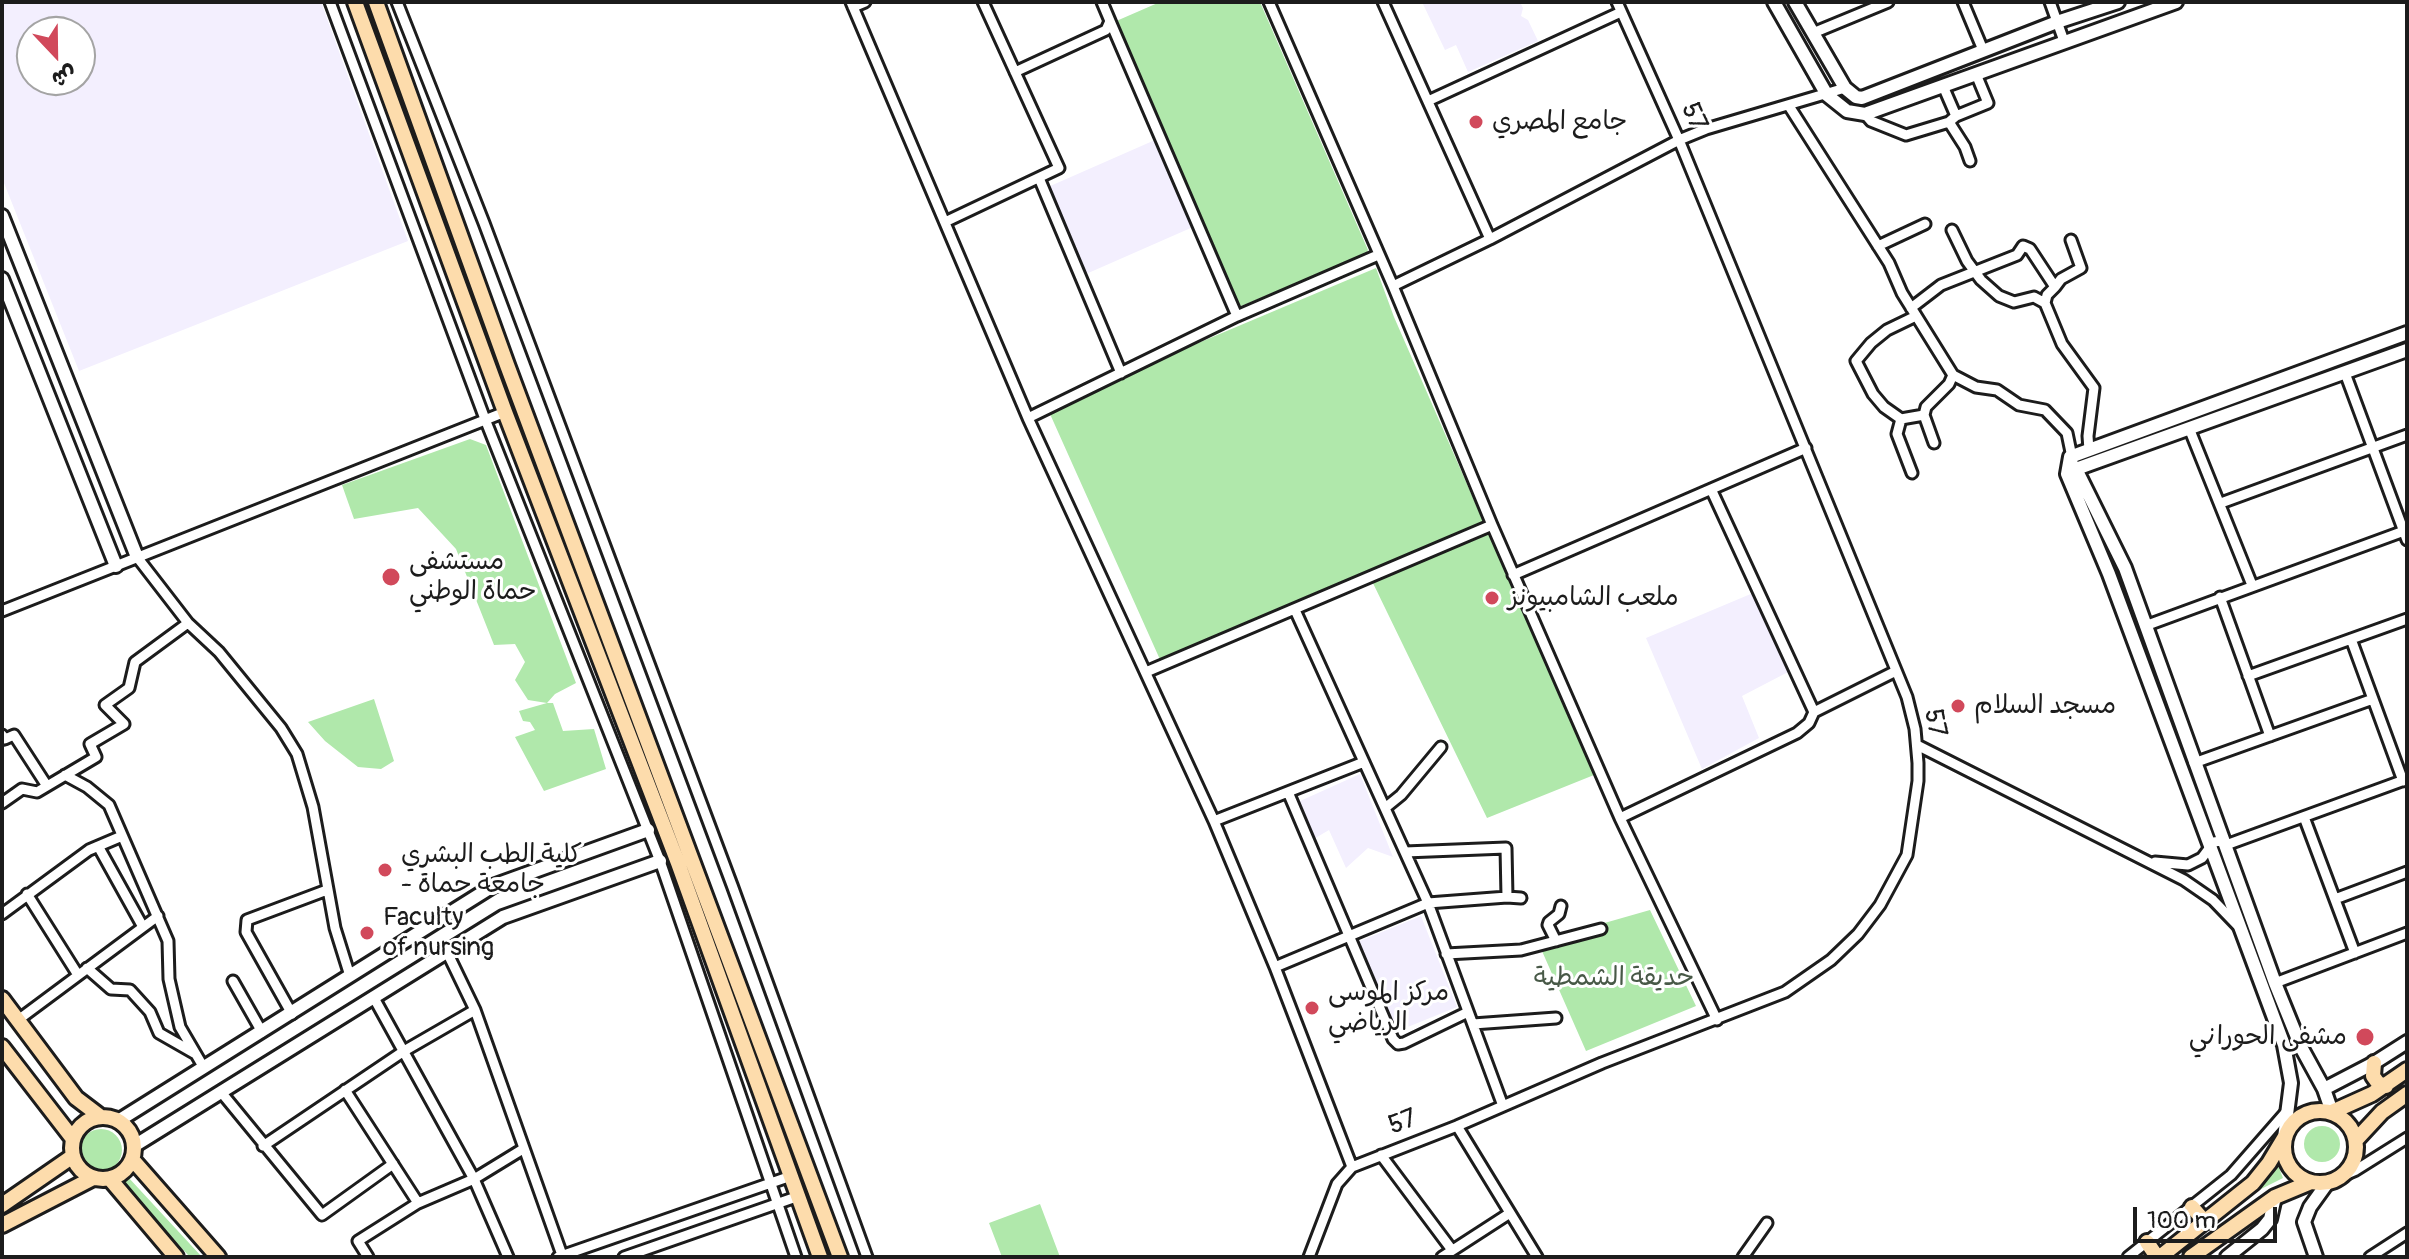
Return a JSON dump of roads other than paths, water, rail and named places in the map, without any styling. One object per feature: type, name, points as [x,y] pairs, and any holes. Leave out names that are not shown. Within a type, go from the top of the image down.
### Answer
[{"type":"main road","points":[[355,2],[505,412],[672,848],[820,1257]]},
{"type":"main road","points":[[376,2],[507,365],[840,1257]]},
{"type":"main road","points":[[1774,2],[1827,95],[1847,111],[1865,114],[2176,2]]},
{"type":"main road","points":[[1795,2],[1845,88],[1862,98],[2057,22],[2118,2]]},
{"type":"main road","points":[[2,216],[137,557]]},
{"type":"main road","points":[[2,279],[116,566]]},
{"type":"main road","points":[[2311,1182],[2292,1170],[2283,1150],[2290,1070],[2284,1045],[2109,574],[2067,474],[2073,463],[2089,450],[2407,333]]},
{"type":"main road","points":[[2073,463],[2189,428],[2407,350]]},
{"type":"main road","points":[[2073,463],[2113,542],[2301,1047],[2324,1089],[2332,1112],[2348,1123],[2356,1140],[2354,1160],[2310,1207],[2304,1222],[2316,1257]]},
{"type":"main road","points":[[118,1121],[493,886],[648,830]]},
{"type":"main road","points":[[101,1117],[84,1124],[73,1139],[73,1156],[84,1173],[93,1178],[110,1179],[127,1168],[133,1152],[221,1092],[503,917],[660,861]]},
{"type":"main road","points":[[2,999],[76,1098],[101,1117],[118,1121],[126,1127],[133,1152],[218,1257]]},
{"type":"main road","points":[[2324,1089],[2407,1042]]},
{"type":"main road","points":[[2,1047],[73,1139]]},
{"type":"main road","points":[[2374,1063],[2373,1076],[2378,1083],[2386,1086]]},
{"type":"main road","points":[[2147,1242],[2159,1257],[2205,1222],[2253,1183],[2269,1163],[2289,1127],[2308,1112],[2332,1112],[2386,1086],[2407,1070]]},
{"type":"main road","points":[[2356,1140],[2382,1112],[2407,1094]]},
{"type":"main road","points":[[2,1205],[73,1156]]},
{"type":"main road","points":[[2,1225],[93,1178]]},
{"type":"main road","points":[[110,1179],[176,1257]]},
{"type":"main road","points":[[2191,1257],[2275,1197],[2311,1182],[2335,1179]]},
{"type":"main road","points":[[2227,1257],[2262,1229],[2274,1209],[2275,1197]]},
{"type":"main road","points":[[2192,1207],[2205,1222]]},
{"type":"street","points":[[330,2],[485,419],[660,861],[796,1257]]},
{"type":"street","points":[[397,2],[484,223],[867,1257]]},
{"type":"street","points":[[865,2],[852,4],[1028,418],[1214,821],[1275,967],[1352,1167],[1337,1184],[1309,1257]]},
{"type":"street","points":[[945,222],[1059,168],[983,2]]},
{"type":"street","points":[[1102,2],[1237,316]]},
{"type":"street","points":[[1269,2],[1393,286],[1513,575],[1620,818],[1717,1020]]},
{"type":"street","points":[[1383,2],[1490,239]]},
{"type":"street","points":[[1813,33],[1888,2]]},
{"type":"street","points":[[1963,2],[1983,50]]},
{"type":"street","points":[[2050,2],[2064,41]]},
{"type":"street","points":[[1428,101],[1619,7]]},
{"type":"street","name":"57","points":[[1352,1167],[1457,1126],[1602,1063],[1785,992],[1845,948],[1875,912],[1907,855],[1918,781],[1917,745],[1911,713],[1679,140],[1619,7]]},
{"type":"street","points":[[1015,72],[1106,30],[1110,21]]},
{"type":"street","points":[[1865,114],[1871,121],[1906,135],[1953,119],[1988,103],[1976,74]]},
{"type":"street","points":[[1943,86],[1970,161]]},
{"type":"street","points":[[1393,286],[1679,140],[1706,129],[1845,88]]},
{"type":"street","points":[[1789,106],[1878,246],[1913,312],[1953,375],[1976,387],[1997,390],[2019,405],[2045,410],[2067,433],[2073,463]]},
{"type":"street","points":[[1039,178],[1121,373]]},
{"type":"street","points":[[1878,246],[1925,224]]},
{"type":"street","points":[[1952,230],[1974,271],[1999,296],[2014,302],[2034,297],[2045,303]]},
{"type":"street","points":[[2071,240],[2081,268],[2061,279],[2047,295],[2045,303],[2062,344],[2094,388],[2089,450]]},
{"type":"street","points":[[1856,361],[1871,343],[1913,312],[1941,285],[2017,255],[2023,246],[2030,249],[2055,287]]},
{"type":"street","points":[[1028,418],[1237,316],[1378,255]]},
{"type":"street","points":[[1849,351],[1873,394],[1884,407],[1901,419],[1924,415]]},
{"type":"street","points":[[2145,626],[2252,585],[2405,536],[2345,373]]},
{"type":"street","points":[[1934,443],[1924,415],[1926,407],[1949,384],[1953,375]]},
{"type":"street","points":[[3,607],[116,566],[505,412]]},
{"type":"street","points":[[1901,419],[1897,434],[1912,473]]},
{"type":"street","points":[[2189,428],[2252,585]]},
{"type":"street","points":[[2221,503],[2407,435]]},
{"type":"street","points":[[1513,575],[1806,448]]},
{"type":"street","points":[[1711,489],[1814,712]]},
{"type":"street","points":[[1146,672],[1492,525]]},
{"type":"street","points":[[137,557],[188,623],[219,652],[281,728],[297,754],[313,807],[327,890],[350,976]]},
{"type":"street","points":[[2220,597],[2270,736]]},
{"type":"street","points":[[1295,610],[1428,903],[1503,1106]]},
{"type":"street","points":[[2248,676],[2407,619]]},
{"type":"street","points":[[2,803],[22,789],[37,792],[96,757],[90,744],[124,724],[105,705],[129,688],[135,662],[188,623]]},
{"type":"street","points":[[2144,860],[2175,866],[2188,865],[2202,858],[2217,840],[2226,845],[2405,780],[2351,639]]},
{"type":"street","points":[[1620,818],[1797,733],[1809,723],[1814,712],[1896,671]]},
{"type":"street","points":[[2194,763],[2373,699]]},
{"type":"street","points":[[3,738],[14,735],[47,786]]},
{"type":"street","points":[[1917,745],[2203,893],[2239,927]]},
{"type":"street","points":[[1385,808],[1401,795],[1441,747]]},
{"type":"street","points":[[1214,821],[1364,762]]},
{"type":"street","points":[[65,775],[87,787],[109,805],[168,941],[169,979],[180,1027],[204,1068]]},
{"type":"street","points":[[1288,792],[1393,1039],[1398,1044],[1468,1012]]},
{"type":"street","points":[[2304,817],[2355,953]]},
{"type":"street","points":[[2,914],[89,850],[122,836]]},
{"type":"street","points":[[98,846],[143,927]]},
{"type":"street","points":[[1405,852],[1506,848],[1507,897]]},
{"type":"street","points":[[2335,899],[2407,872]]},
{"type":"street","points":[[292,1014],[246,932],[247,920],[327,890]]},
{"type":"street","points":[[27,894],[78,975]]},
{"type":"street","points":[[1275,967],[1428,903],[1521,898]]},
{"type":"street","points":[[1556,941],[1548,925],[1559,914],[1561,906]]},
{"type":"street","points":[[18,1020],[158,916]]},
{"type":"street","points":[[1446,954],[1521,950],[1601,929]]},
{"type":"street","points":[[2275,983],[2407,933]]},
{"type":"street","points":[[447,952],[475,1010],[560,1256],[791,1176]]},
{"type":"street","points":[[87,968],[111,989],[130,990],[150,1012],[159,1033],[196,1055]]},
{"type":"street","points":[[233,981],[262,1032]]},
{"type":"street","points":[[374,998],[474,1179],[508,1257]]},
{"type":"street","points":[[263,1146],[404,1051],[475,1010]]},
{"type":"street","points":[[1473,1024],[1556,1018]]},
{"type":"street","points":[[345,1090],[418,1203]]},
{"type":"street","points":[[221,1092],[322,1215],[393,1164]]},
{"type":"street","points":[[2128,1257],[2231,1175],[2289,1108]]},
{"type":"street","points":[[1457,1126],[1537,1257]]},
{"type":"street","points":[[2335,1179],[2356,1170],[2407,1138]]},
{"type":"street","points":[[368,1257],[358,1241],[418,1203],[474,1179],[523,1149]]},
{"type":"street","points":[[1381,1155],[1447,1255],[1510,1213]]},
{"type":"street","points":[[624,1257],[799,1196]]},
{"type":"street","points":[[1743,1257],[1767,1223]]},
{"type":"street","points":[[2370,1257],[2407,1233]]},
{"type":"place","name":"جامع المصري","points":[[1476,122]]},
{"type":"place","name":"مستشفى حماة الوطني","points":[[391,577]]},
{"type":"place","name":"ملعب الشامبيونز","points":[[1492,598]]},
{"type":"place","name":"مسجد السلام","points":[[1958,706]]},
{"type":"place","name":"كلية الطب البشري - جامعة حماة","points":[[385,870]]},
{"type":"place","name":"Faculty of nursing","points":[[367,933]]},
{"type":"place","name":"مركز الموسى الرياضي","points":[[1312,1008]]},
{"type":"place","name":"مشفى الحوراني","points":[[2365,1037]]},
{"type":"park label","name":"حديقة الشمطية","points":[[1614,978]]}]
